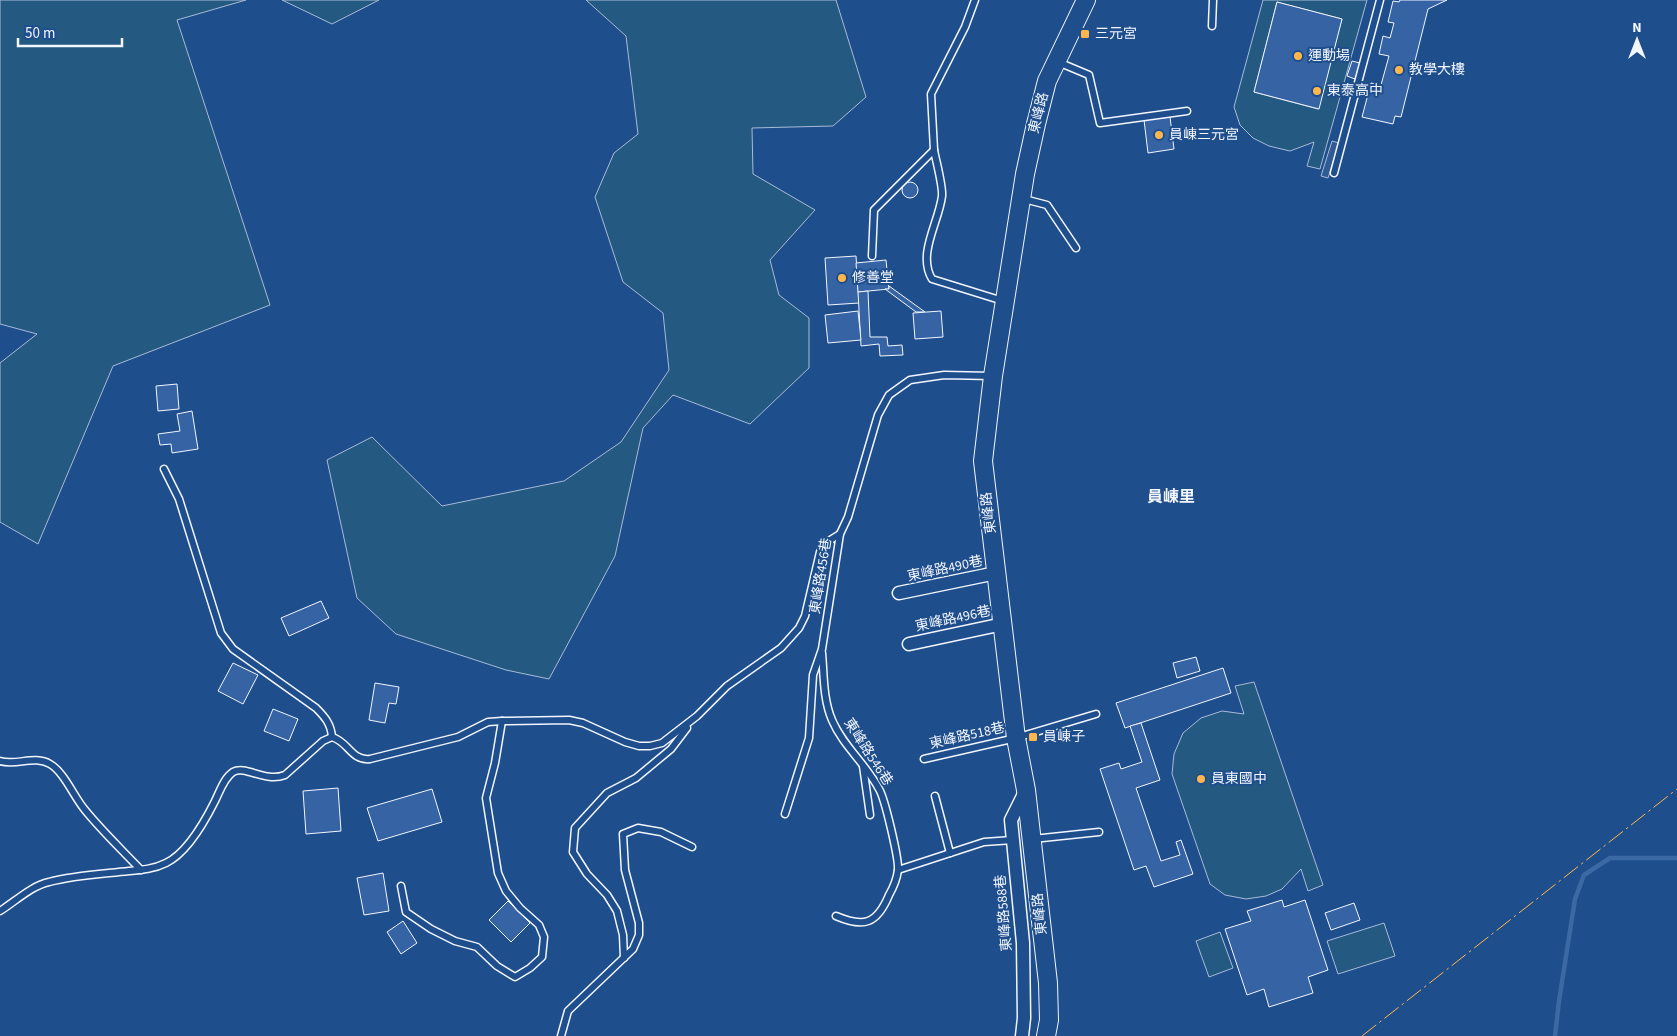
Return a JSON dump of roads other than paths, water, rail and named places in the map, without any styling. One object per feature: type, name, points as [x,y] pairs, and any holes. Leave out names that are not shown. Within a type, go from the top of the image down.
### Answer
[{"type":"main road","name":"東峰路","points":[[1046,1036],[1049,1020],[1048,983],[1026,790],[1016,738],[983,461],[993,376],[1021,198],[1036,124],[1047,81],[1086,0]]},
{"type":"street","name":"東峰路490巷","points":[[900,593],[996,573]]},
{"type":"street","name":"東峰路496巷","points":[[909,644],[1003,624]]},
{"type":"street","name":"東峰路588巷","points":[[1022,1036],[1024,1018],[1023,943],[1011,820],[1026,790]]},
{"type":"lane","points":[[975,0],[965,27],[930,94],[934,150],[942,195],[927,248],[928,273],[932,279],[1005,301]]},
{"type":"lane","points":[[1212,26],[1213,0]]},
{"type":"lane","points":[[1334,173],[1380,0]]},
{"type":"lane","points":[[1056,61],[1089,75],[1100,123],[1187,110]]},
{"type":"lane","points":[[872,256],[874,210],[934,150]]},
{"type":"lane","points":[[1021,198],[1046,205],[1076,248]]},
{"type":"lane","name":"東峰路456巷","points":[[786,814],[809,738],[813,675],[822,649],[840,534],[848,517],[878,415],[889,395],[910,380],[944,375],[993,376]]},
{"type":"lane","points":[[164,469],[179,499],[221,633],[233,649],[316,708],[326,719],[331,729],[332,737]]},
{"type":"lane","points":[[624,958],[623,935],[617,911],[607,895],[587,874],[573,852],[575,828],[607,793],[636,778],[670,749],[697,716],[727,686],[781,648],[799,628],[805,616],[820,552],[827,542],[840,534]]},
{"type":"lane","name":"東峰路546巷","points":[[822,649],[829,712],[845,744],[863,765],[880,790],[889,823],[898,870]]},
{"type":"lane","name":"東峰路518巷","points":[[924,759],[1016,738],[1096,714]]},
{"type":"lane","points":[[0,911],[35,887],[48,882],[72,877],[141,870],[166,863],[178,855],[202,826],[223,784],[234,772],[241,770],[264,777],[278,778],[285,775],[323,741],[332,737],[340,739],[357,757],[362,760],[370,760],[458,737],[488,722],[569,720],[583,723],[625,742],[639,746],[650,746],[662,743],[697,716]]},
{"type":"lane","points":[[401,886],[406,912],[431,930],[455,941],[477,947],[497,966],[515,977],[530,968],[542,957],[544,937],[539,925],[520,908],[506,891],[498,873],[486,798],[495,763],[502,721]]},
{"type":"lane","points":[[0,761],[43,761],[50,764],[59,773],[83,809],[141,870]]},
{"type":"lane","points":[[863,765],[870,815]]},
{"type":"lane","points":[[935,796],[950,852]]},
{"type":"lane","points":[[561,1036],[568,1011],[633,949],[639,935],[639,923],[624,870],[623,834],[638,828],[661,832],[692,847]]},
{"type":"lane","points":[[1032,839],[1099,832]]},
{"type":"lane","points":[[836,916],[860,923],[873,920],[883,910],[898,870],[984,842],[1013,840]]},
{"type":"waterway","points":[[1555,1036],[1575,899],[1584,875],[1610,858],[1677,858]]},
{"type":"place","name":"三元宮","points":[[1085,34]]},
{"type":"place","name":"運動場","points":[[1298,56]]},
{"type":"place","name":"教學大樓","points":[[1399,70]]},
{"type":"place","name":"東泰高中","points":[[1317,91]]},
{"type":"place","name":"員崠三元宮","points":[[1159,135]]},
{"type":"place","name":"修善堂","points":[[842,278]]},
{"type":"place","name":"員崠子","points":[[1033,737]]},
{"type":"place","name":"員東國中","points":[[1201,779]]},
{"type":"district","name":"員崠里","points":[[1171,497]]}]
